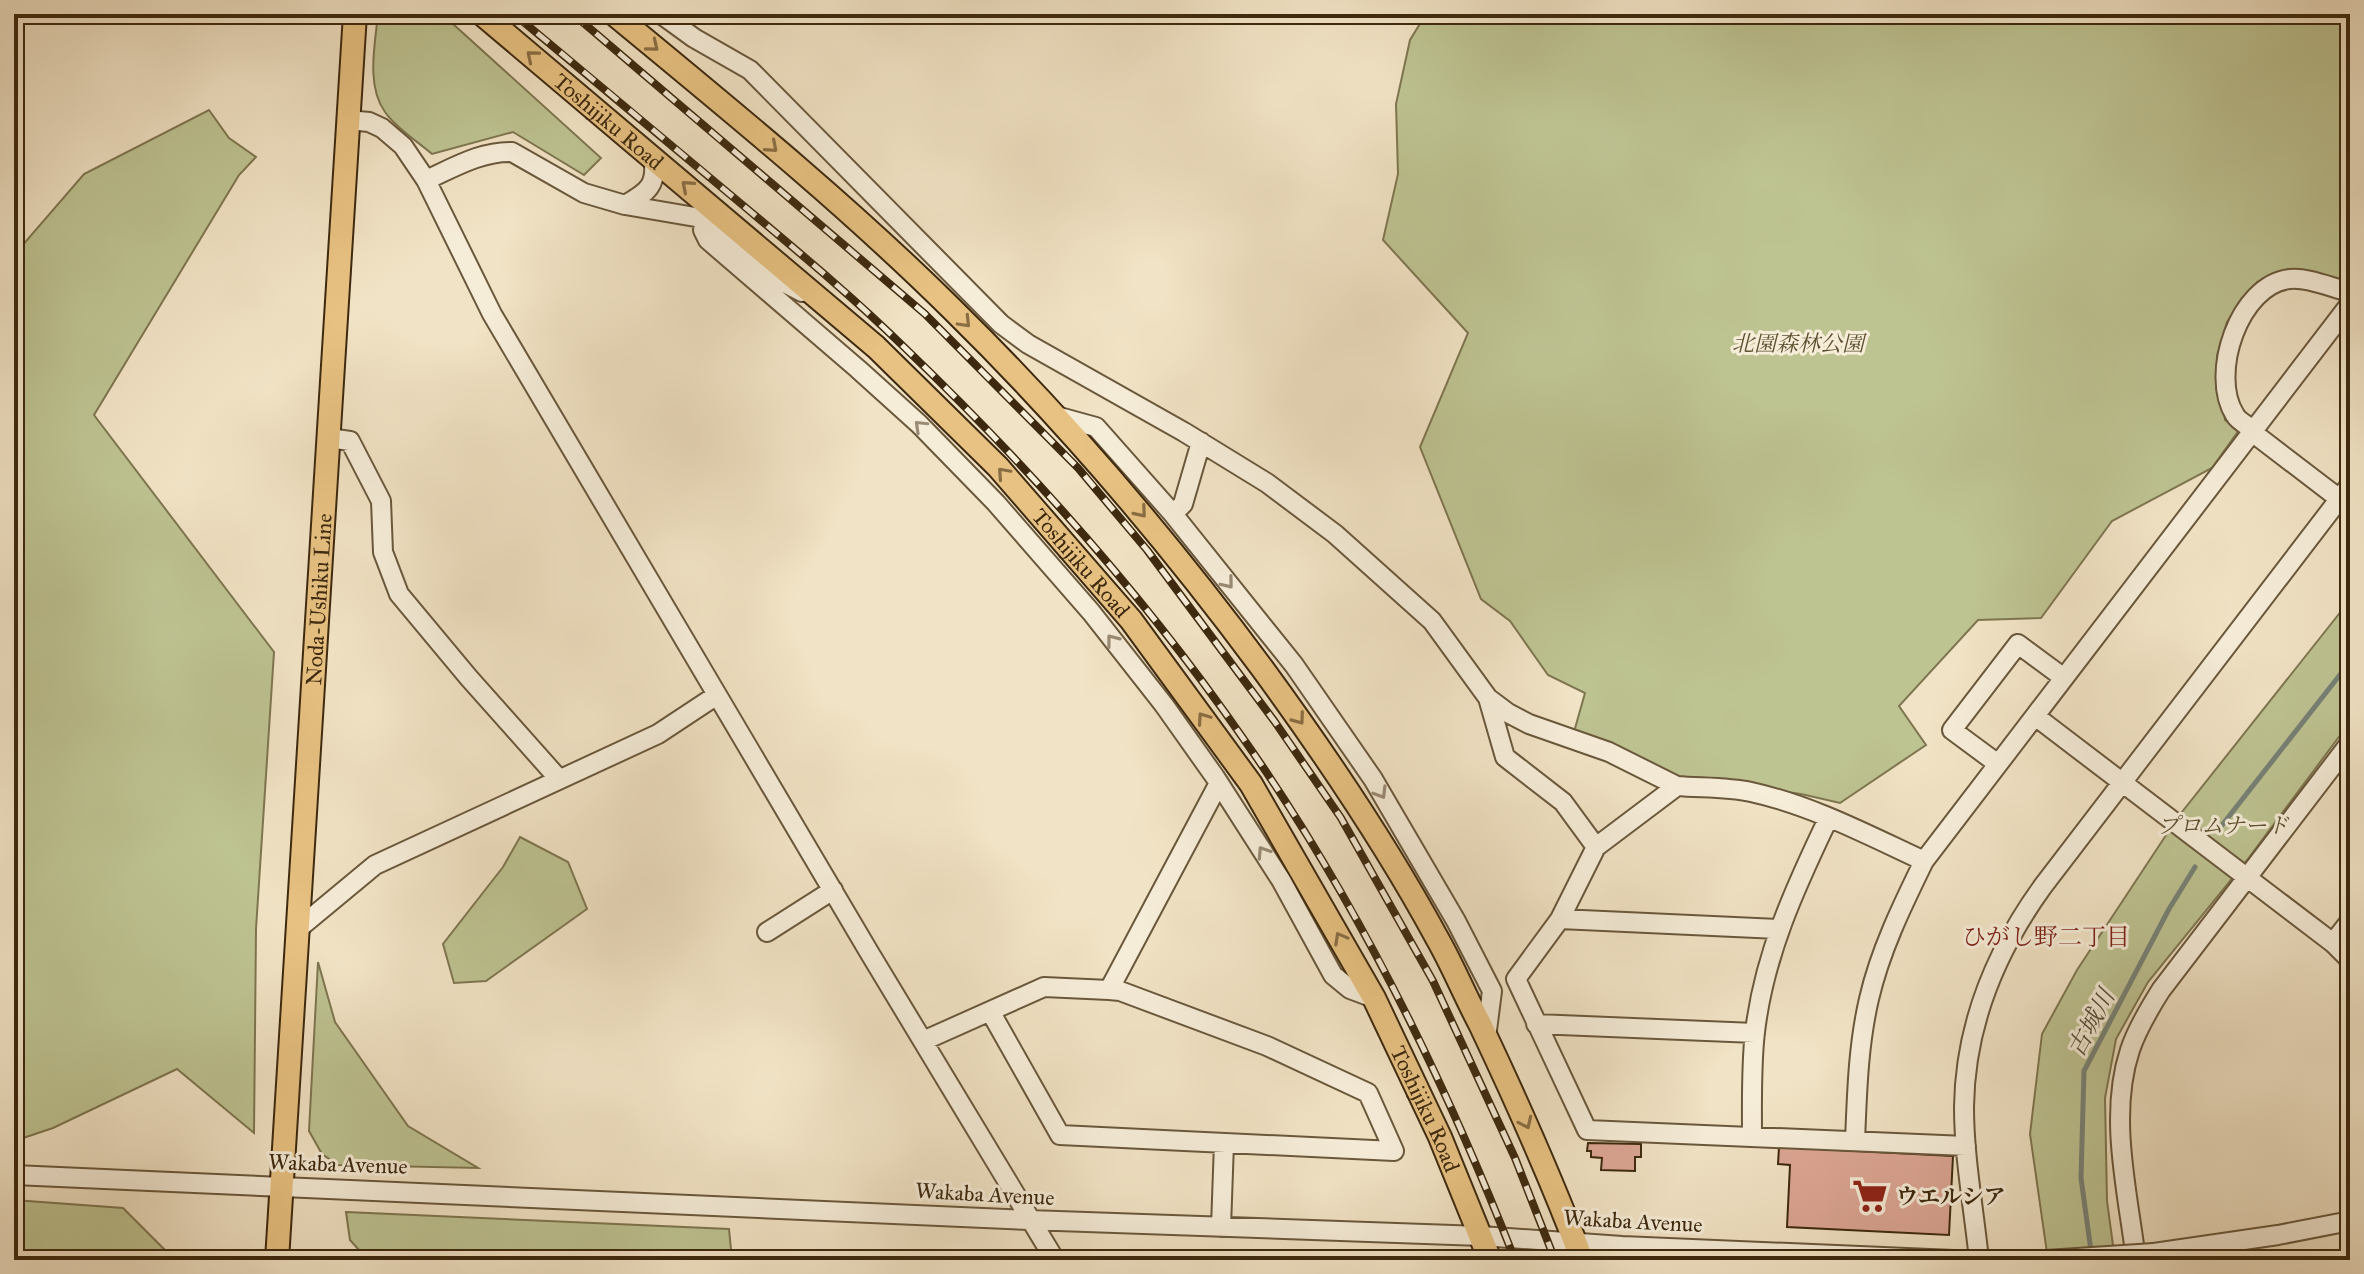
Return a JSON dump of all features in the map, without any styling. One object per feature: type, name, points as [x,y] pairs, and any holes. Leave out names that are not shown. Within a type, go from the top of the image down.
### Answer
[{"type":"main road","name":"Noda-Ushiku Line","points":[[277,1260],[355,14]]},
{"type":"main road","name":"Toshijiku Road","points":[[482,14],[653,157],[708,213],[855,329],[998,467],[1131,620],[1251,784],[1374,998],[1440,1137],[1490,1260]]},
{"type":"main road","points":[[614,14],[854,218],[952,309],[1056,416],[1153,526],[1221,612],[1308,730],[1438,938],[1547,1169],[1579,1252]]},
{"type":"street","points":[[661,14],[694,38],[750,70],[1001,324],[1053,359],[1267,483],[1335,534],[1407,598],[1447,640],[1488,698],[1508,713],[1529,724],[1609,752],[1677,786],[1749,791],[1797,806],[1924,861]]},
{"type":"street","points":[[348,120],[382,128],[403,146],[426,180],[492,314],[1055,1260]]},
{"type":"street","points":[[426,180],[476,158],[498,151],[512,152],[584,193],[625,205],[708,213],[703,230],[708,240],[919,424],[996,503],[1091,612],[1164,705],[1219,783],[1281,880],[1333,975],[1350,989],[1374,998]]},
{"type":"street","points":[[625,205],[641,196],[651,185],[656,172],[653,157]]},
{"type":"street","points":[[1979,1260],[1966,1146],[1965,1093],[1973,1035],[1996,964],[2026,910],[2346,497],[2235,416],[2226,382],[2228,354],[2236,326],[2259,293],[2290,279],[2350,292]]},
{"type":"street","points":[[1855,1141],[1857,1082],[1869,998],[1882,954],[1924,861],[2350,304]]},
{"type":"street","points":[[851,363],[855,329]]},
{"type":"street","points":[[1056,416],[1096,427],[1173,514],[1294,665],[1373,779],[1456,921],[1492,991],[1486,1038]]},
{"type":"street","points":[[329,438],[350,441],[381,501],[383,552],[399,594],[558,778]]},
{"type":"street","points":[[1173,514],[1183,504],[1201,442]]},
{"type":"street","points":[[1998,764],[1952,730],[1961,718],[2018,644],[2064,678]]},
{"type":"street","points":[[299,928],[375,865],[658,734],[717,695]]},
{"type":"street","points":[[1488,698],[1505,757],[1563,802],[1596,847]]},
{"type":"street","points":[[2035,716],[2333,943],[2350,960]]},
{"type":"street","points":[[2136,1260],[2121,1113],[2123,1082],[2130,1051],[2143,1019],[2161,990],[2350,743]]},
{"type":"street","points":[[1109,990],[1219,783]]},
{"type":"street","points":[[1677,786],[1596,847],[1560,919],[1516,979],[1587,1130],[1966,1146]]},
{"type":"street","points":[[1752,1136],[1755,1033],[1767,968],[1778,929],[1828,819]]},
{"type":"street","points":[[767,932],[833,890]]},
{"type":"street","points":[[1560,919],[1778,929]]},
{"type":"street","points":[[2333,943],[2350,921]]},
{"type":"street","points":[[923,1041],[990,1011],[1044,987],[1120,991],[1267,1046],[1368,1093],[1394,1151],[1060,1135],[990,1011]]},
{"type":"street","points":[[1536,1024],[1755,1033]]},
{"type":"street","points":[[1221,1227],[1224,1143]]},
{"type":"street","name":"Wakaba Avenue","points":[[14,1175],[1029,1220],[1481,1236],[1579,1252],[1954,1260]]},
{"type":"street","points":[[2046,1260],[2154,1253],[2350,1221]]},
{"type":"green space","points":[[378,14],[442,14],[601,158],[584,175],[513,132],[432,154],[395,123],[379,102],[373,64]]},
{"type":"green space","name":"北園森林公園","points":[[1426,14],[2350,14],[2350,281],[2288,269],[2257,282],[2227,322],[2217,356],[2225,420],[2239,430],[2212,468],[2112,521],[2041,618],[1978,620],[1899,706],[1926,745],[1840,803],[1801,794],[1672,776],[1574,732],[1585,693],[1548,675],[1510,621],[1481,599],[1420,447],[1468,333],[1383,240],[1398,174],[1396,104],[1410,40]]},
{"type":"green space","points":[[209,110],[229,138],[256,157],[239,175],[94,415],[274,652],[256,929],[254,1133],[177,1069],[53,1128],[14,1141],[14,255],[84,174]]},
{"type":"green space","name":"プロムナード","points":[[2350,600],[2350,722],[2248,859],[2148,982],[2116,1039],[2105,1098],[2107,1201],[2115,1260],[2048,1260],[2030,1134],[2042,1034],[2077,970],[2178,817]]},
{"type":"green space","points":[[520,837],[568,862],[587,909],[486,981],[454,983],[443,944],[503,867]]},
{"type":"green space","points":[[318,962],[335,1022],[408,1126],[478,1168],[338,1165],[322,1154],[309,1131]]},
{"type":"green space","points":[[14,1200],[123,1208],[169,1254],[163,1260],[14,1260]]},
{"type":"green space","points":[[346,1212],[729,1229],[732,1260],[368,1260],[350,1240]]},
{"type":"building","points":[[1588,1143],[1641,1144],[1641,1157],[1635,1157],[1635,1171],[1601,1170],[1602,1158],[1591,1157],[1591,1151],[1587,1151]]},
{"type":"building","name":"ウエルシア","points":[[1779,1147],[1953,1156],[1949,1235],[1787,1227],[1790,1165],[1778,1164]]},
{"type":"waterway","name":"古城川","points":[[2219,829],[2350,662]]},
{"type":"waterway","name":"古城川","points":[[2091,1251],[2081,1178],[2084,1071],[2169,909],[2195,867]]},
{"type":"railway","points":[[514,14],[802,255],[884,328],[1041,487],[1168,636],[1286,802],[1361,928],[1428,1058],[1515,1260]]},
{"type":"railway","points":[[573,14],[925,314],[1078,468],[1147,550],[1275,722],[1341,818],[1433,981],[1515,1158],[1555,1260]]},
{"type":"place","name":"ウエルシア","points":[[1870,1196]]},
{"type":"district","name":"ひがし野二丁目","points":[[2046,937]]}]
